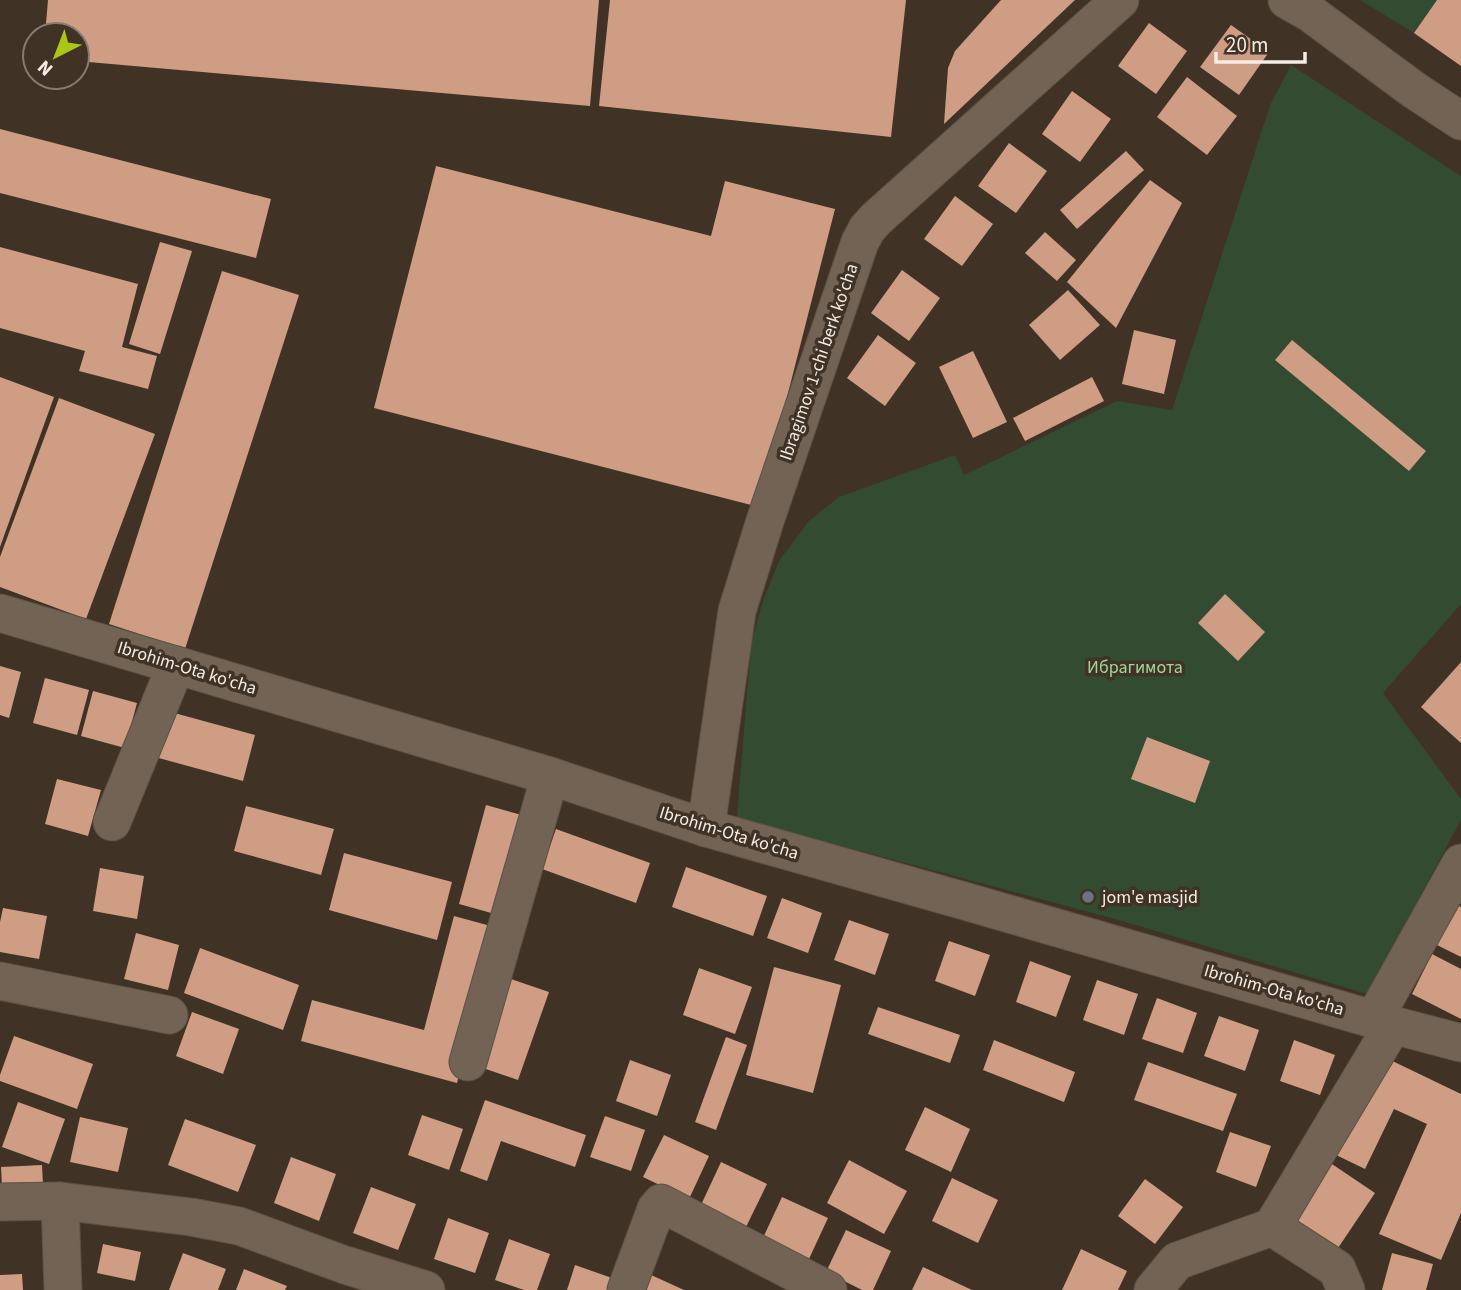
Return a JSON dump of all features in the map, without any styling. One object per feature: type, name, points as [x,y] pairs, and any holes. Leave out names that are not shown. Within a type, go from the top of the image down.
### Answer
[{"type":"street","name":"Ibragimov 1-chi berk ko'cha","points":[[706,828],[737,611],[860,242],[876,219],[1120,0]]},
{"type":"street","points":[[1287,0],[1310,13],[1414,90],[1461,121]]},
{"type":"street","name":"Ibrohim-Ota ko'cha","points":[[0,612],[550,776],[706,828],[1461,1043]]},
{"type":"street","points":[[112,822],[176,665]]},
{"type":"street","points":[[468,1062],[550,776]]},
{"type":"street","points":[[1153,1290],[1177,1261],[1272,1227],[1383,1022],[1459,872]]},
{"type":"street","points":[[0,981],[169,1016]]},
{"type":"street","points":[[60,1201],[63,1290]]},
{"type":"street","points":[[0,1202],[60,1201],[191,1217],[239,1226],[345,1265],[426,1290]]},
{"type":"street","points":[[626,1290],[656,1209],[661,1203],[828,1290]]},
{"type":"street","points":[[1272,1227],[1337,1269],[1346,1290]]},
{"type":"green space","points":[[1360,0],[1437,0],[1414,33]]},
{"type":"green space","name":"Ибрагимота","points":[[1291,65],[1461,176],[1461,604],[1383,693],[1461,799],[1461,820],[1367,994],[1119,920],[737,818],[751,643],[763,601],[779,561],[809,521],[839,497],[955,455],[964,475],[1117,401],[1172,410],[1270,105]]},
{"type":"building","points":[[48,0],[599,0],[590,106],[91,62],[91,21],[46,21]]},
{"type":"building","points":[[610,0],[906,0],[891,137],[599,106]]},
{"type":"building","points":[[1001,0],[1075,0],[944,124],[948,68],[955,51]]},
{"type":"building","points":[[1437,0],[1461,0],[1461,66],[1414,33]]},
{"type":"building","points":[[1149,23],[1187,51],[1156,94],[1118,66]]},
{"type":"building","points":[[1231,25],[1269,52],[1239,95],[1200,67]]},
{"type":"building","points":[[1187,77],[1237,116],[1207,155],[1157,117]]},
{"type":"building","points":[[1072,91],[1111,119],[1080,162],[1042,134]]},
{"type":"building","points":[[0,129],[271,199],[256,258],[0,193]]},
{"type":"building","points":[[1009,143],[1047,171],[1016,213],[978,186]]},
{"type":"building","points":[[1126,151],[1144,170],[1077,229],[1060,210]]},
{"type":"building","points":[[436,166],[711,236],[725,181],[835,209],[759,507],[374,408]]},
{"type":"building","points":[[1150,180],[1182,203],[1116,328],[1067,282]]},
{"type":"building","points":[[955,196],[993,224],[962,266],[924,239]]},
{"type":"building","points":[[1045,232],[1076,260],[1057,281],[1025,253]]},
{"type":"building","points":[[160,242],[192,251],[160,354],[129,344]]},
{"type":"building","points":[[0,247],[138,284],[122,347],[157,356],[148,389],[79,371],[85,351],[0,328]]},
{"type":"building","points":[[902,270],[940,298],[909,341],[871,313]]},
{"type":"building","points":[[222,271],[299,295],[185,649],[109,624]]},
{"type":"building","points":[[1068,290],[1100,325],[1060,360],[1029,325]]},
{"type":"building","points":[[1134,330],[1176,340],[1164,394],[1122,384]]},
{"type":"building","points":[[878,335],[916,363],[885,406],[847,378]]},
{"type":"building","points":[[1292,340],[1426,451],[1409,471],[1275,360]]},
{"type":"building","points":[[973,351],[1007,422],[973,438],[939,367]]},
{"type":"building","points":[[0,377],[54,397],[0,547]]},
{"type":"building","points":[[1092,377],[1104,401],[1025,441],[1013,418]]},
{"type":"building","points":[[59,398],[155,434],[86,619],[0,587],[0,557]]},
{"type":"building","points":[[1225,594],[1265,632],[1238,661],[1198,623]]},
{"type":"building","points":[[1461,662],[1461,743],[1421,707]]},
{"type":"building","points":[[0,666],[21,672],[9,718],[0,715]]},
{"type":"building","points":[[45,678],[89,690],[77,735],[33,723]]},
{"type":"building","points":[[93,691],[137,703],[125,748],[81,736]]},
{"type":"building","points":[[167,711],[255,735],[243,781],[155,757]]},
{"type":"building","points":[[1147,737],[1210,761],[1195,803],[1131,779]]},
{"type":"building","points":[[57,779],[101,790],[88,836],[45,824]]},
{"type":"building","points":[[486,805],[529,817],[502,916],[459,904]]},
{"type":"building","points":[[246,806],[334,829],[321,875],[234,851]]},
{"type":"building","points":[[556,829],[650,863],[636,903],[542,869]]},
{"type":"building","points":[[344,853],[452,882],[437,940],[329,910]]},
{"type":"building","points":[[686,867],[767,896],[753,936],[672,907]]},
{"type":"building","points":[[100,868],[144,876],[137,919],[93,911]]},
{"type":"building","points":[[782,898],[822,913],[808,953],[767,938]]},
{"type":"building","points":[[1455,904],[1461,907],[1461,957],[1435,944]]},
{"type":"building","points":[[3,908],[47,916],[39,959],[0,952]]},
{"type":"building","points":[[454,916],[498,928],[457,1083],[301,1041],[312,1000],[424,1030]]},
{"type":"building","points":[[849,920],[889,934],[875,975],[834,960]]},
{"type":"building","points":[[136,933],[179,945],[168,990],[124,979]]},
{"type":"building","points":[[949,941],[990,955],[975,996],[935,981]]},
{"type":"building","points":[[200,948],[299,985],[283,1030],[184,993]]},
{"type":"building","points":[[1432,954],[1461,969],[1461,1019],[1412,994]]},
{"type":"building","points":[[1030,961],[1071,976],[1056,1017],[1016,1002]]},
{"type":"building","points":[[774,967],[841,985],[813,1093],[746,1075]]},
{"type":"building","points":[[699,968],[752,987],[735,1034],[683,1015]]},
{"type":"building","points":[[508,978],[549,992],[518,1080],[477,1066]]},
{"type":"building","points":[[1097,980],[1138,994],[1124,1035],[1083,1020]]},
{"type":"building","points":[[1157,998],[1197,1013],[1183,1053],[1142,1039]]},
{"type":"building","points":[[878,1007],[960,1035],[950,1063],[868,1034]]},
{"type":"building","points":[[192,1012],[239,1029],[223,1074],[176,1056]]},
{"type":"building","points":[[1219,1016],[1259,1030],[1245,1071],[1204,1056]]},
{"type":"building","points":[[14,1036],[93,1064],[77,1109],[0,1081]]},
{"type":"building","points":[[726,1037],[747,1045],[716,1130],[695,1122]]},
{"type":"building","points":[[994,1040],[1075,1072],[1064,1102],[983,1070]]},
{"type":"building","points":[[1294,1040],[1335,1055],[1320,1095],[1280,1081]]},
{"type":"building","points":[[1382,1056],[1461,1094],[1461,1213],[1441,1260],[1379,1234],[1427,1124],[1394,1109],[1365,1169],[1334,1154]]},
{"type":"building","points":[[630,1060],[671,1075],[657,1116],[616,1101]]},
{"type":"building","points":[[1148,1062],[1237,1094],[1223,1131],[1134,1100]]},
{"type":"building","points":[[485,1100],[586,1135],[575,1167],[501,1141],[487,1181],[460,1171]]},
{"type":"building","points":[[18,1102],[65,1119],[49,1164],[2,1147]]},
{"type":"building","points":[[925,1107],[970,1129],[951,1172],[905,1150]]},
{"type":"building","points":[[422,1115],[463,1129],[449,1170],[408,1155]]},
{"type":"building","points":[[605,1116],[645,1130],[631,1171],[590,1157]]},
{"type":"building","points":[[80,1117],[128,1128],[118,1172],[70,1162]]},
{"type":"building","points":[[185,1119],[256,1145],[238,1192],[168,1165]]},
{"type":"building","points":[[1230,1132],[1271,1146],[1256,1187],[1216,1172]]},
{"type":"building","points":[[664,1135],[709,1156],[689,1199],[643,1177]]},
{"type":"building","points":[[291,1157],[336,1174],[319,1221],[274,1203]]},
{"type":"building","points":[[849,1160],[907,1191],[884,1234],[827,1203]]},
{"type":"building","points":[[721,1162],[767,1184],[746,1227],[701,1205]]},
{"type":"building","points":[[1329,1162],[1375,1193],[1334,1254],[1288,1222]]},
{"type":"building","points":[[42,1165],[43,1185],[2,1187],[1,1167]]},
{"type":"building","points":[[952,1178],[998,1200],[978,1243],[932,1221]]},
{"type":"building","points":[[1145,1179],[1183,1207],[1155,1244],[1118,1216]]},
{"type":"building","points":[[371,1187],[416,1204],[398,1250],[353,1233]]},
{"type":"building","points":[[782,1197],[828,1218],[808,1261],[762,1240]]},
{"type":"building","points":[[448,1218],[489,1233],[475,1273],[434,1259]]},
{"type":"building","points":[[846,1230],[891,1251],[873,1290],[862,1290],[826,1272]]},
{"type":"building","points":[[509,1239],[550,1254],[537,1290],[524,1290],[495,1280]]},
{"type":"building","points":[[103,1244],[141,1252],[135,1281],[97,1273]]},
{"type":"building","points":[[1081,1249],[1127,1271],[1118,1290],[1062,1290]]},
{"type":"building","points":[[183,1253],[226,1269],[218,1290],[169,1290]]},
{"type":"building","points":[[1392,1253],[1433,1264],[1426,1290],[1382,1290]]},
{"type":"building","points":[[575,1265],[612,1278],[607,1290],[567,1290]]},
{"type":"building","points":[[923,1267],[972,1290],[912,1290]]},
{"type":"building","points":[[244,1269],[287,1286],[285,1290],[236,1290]]},
{"type":"building","points":[[22,1274],[23,1290],[0,1290],[0,1275]]},
{"type":"building","points":[[649,1274],[684,1290],[642,1290]]},
{"type":"place","name":"jom'e masjid","points":[[1088,897]]}]
